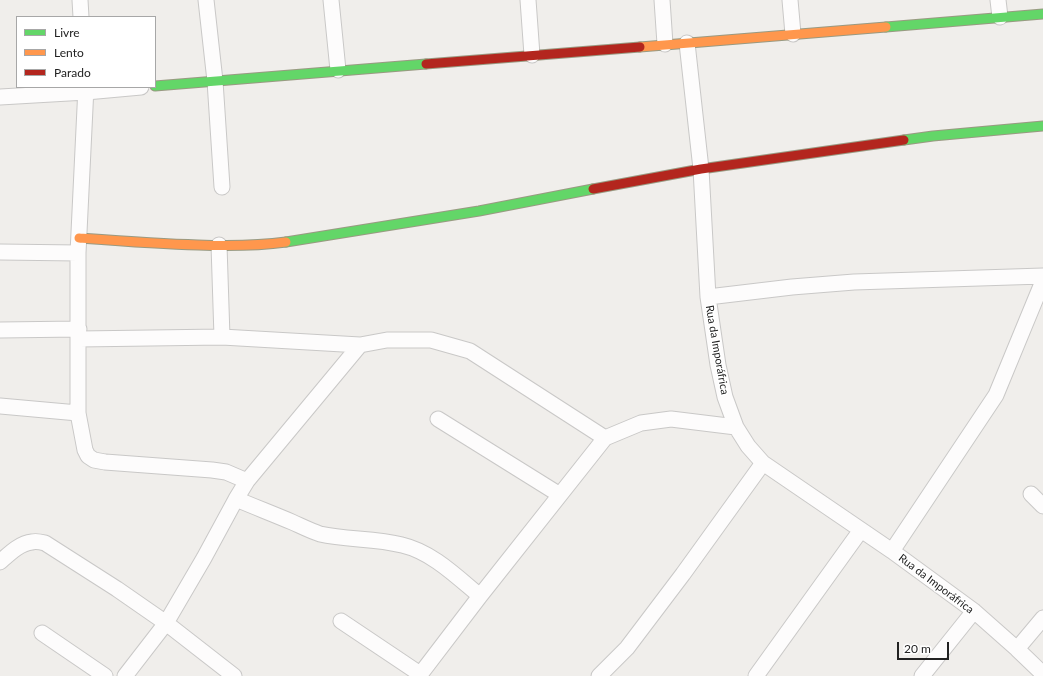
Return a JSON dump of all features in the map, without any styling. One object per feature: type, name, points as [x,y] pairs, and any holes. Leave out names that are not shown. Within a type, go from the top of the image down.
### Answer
[{"type":"street","points":[[80,0],[81,16]]},
{"type":"street","points":[[206,0],[215,81],[222,187]]},
{"type":"street","points":[[331,0],[338,70]]},
{"type":"street","points":[[528,0],[532,55]]},
{"type":"street","points":[[662,0],[665,44]]},
{"type":"street","points":[[790,0],[793,34]]},
{"type":"street","points":[[998,0],[1000,17]]},
{"type":"street","points":[[156,86],[1043,14]]},
{"type":"street","name":"Rua da Imporáfrica","points":[[687,43],[701,169],[708,297],[724,397],[736,427],[748,446],[763,463],[892,551],[974,612],[1017,649],[1043,674]]},
{"type":"street","points":[[0,97],[114,88]]},
{"type":"street","points":[[86,89],[78,245],[78,413],[85,450],[88,456],[94,460],[212,470],[226,472],[247,481]]},
{"type":"street","points":[[0,252],[78,245],[157,244],[232,246],[272,244],[479,211],[701,169],[933,136],[1043,126]]},
{"type":"street","points":[[219,245],[222,337]]},
{"type":"street","points":[[708,297],[792,287],[854,282],[1043,276]]},
{"type":"street","points":[[892,551],[996,395],[1043,281]]},
{"type":"street","points":[[0,330],[79,334],[222,337],[360,345],[387,340],[431,340],[470,352],[605,438]]},
{"type":"street","points":[[125,676],[166,623],[247,481],[360,345]]},
{"type":"street","points":[[0,406],[78,413]]},
{"type":"street","points":[[341,621],[420,675],[480,596],[605,438],[641,423],[671,418],[736,427]]},
{"type":"street","points":[[438,419],[560,495]]},
{"type":"street","points":[[599,676],[627,648],[683,574],[763,463]]},
{"type":"street","points":[[1031,494],[1043,506]]},
{"type":"street","points":[[236,499],[319,534],[382,541],[412,547],[445,567],[480,596]]},
{"type":"street","points":[[756,676],[861,530]]},
{"type":"street","points":[[0,562],[14,550],[26,544],[32,542],[45,543],[117,589],[166,623],[234,676]]},
{"type":"street","points":[[922,676],[974,612]]},
{"type":"street","points":[[1017,649],[1043,618]]},
{"type":"street","points":[[42,633],[105,676]]},
{"type":"traffic: fast","points":[[886,27],[1043,14]]},
{"type":"traffic: fast","points":[[156,86],[426,64]]},
{"type":"traffic: fast","points":[[904,140],[1043,126]]},
{"type":"traffic: fast","points":[[286,242],[479,211],[593,189]]},
{"type":"traffic: slow","points":[[640,47],[886,27]]},
{"type":"traffic: slow","points":[[79,238],[231,246],[286,242]]},
{"type":"traffic: jam","points":[[426,64],[640,47]]},
{"type":"traffic: jam","points":[[593,189],[701,169],[904,140]]}]
